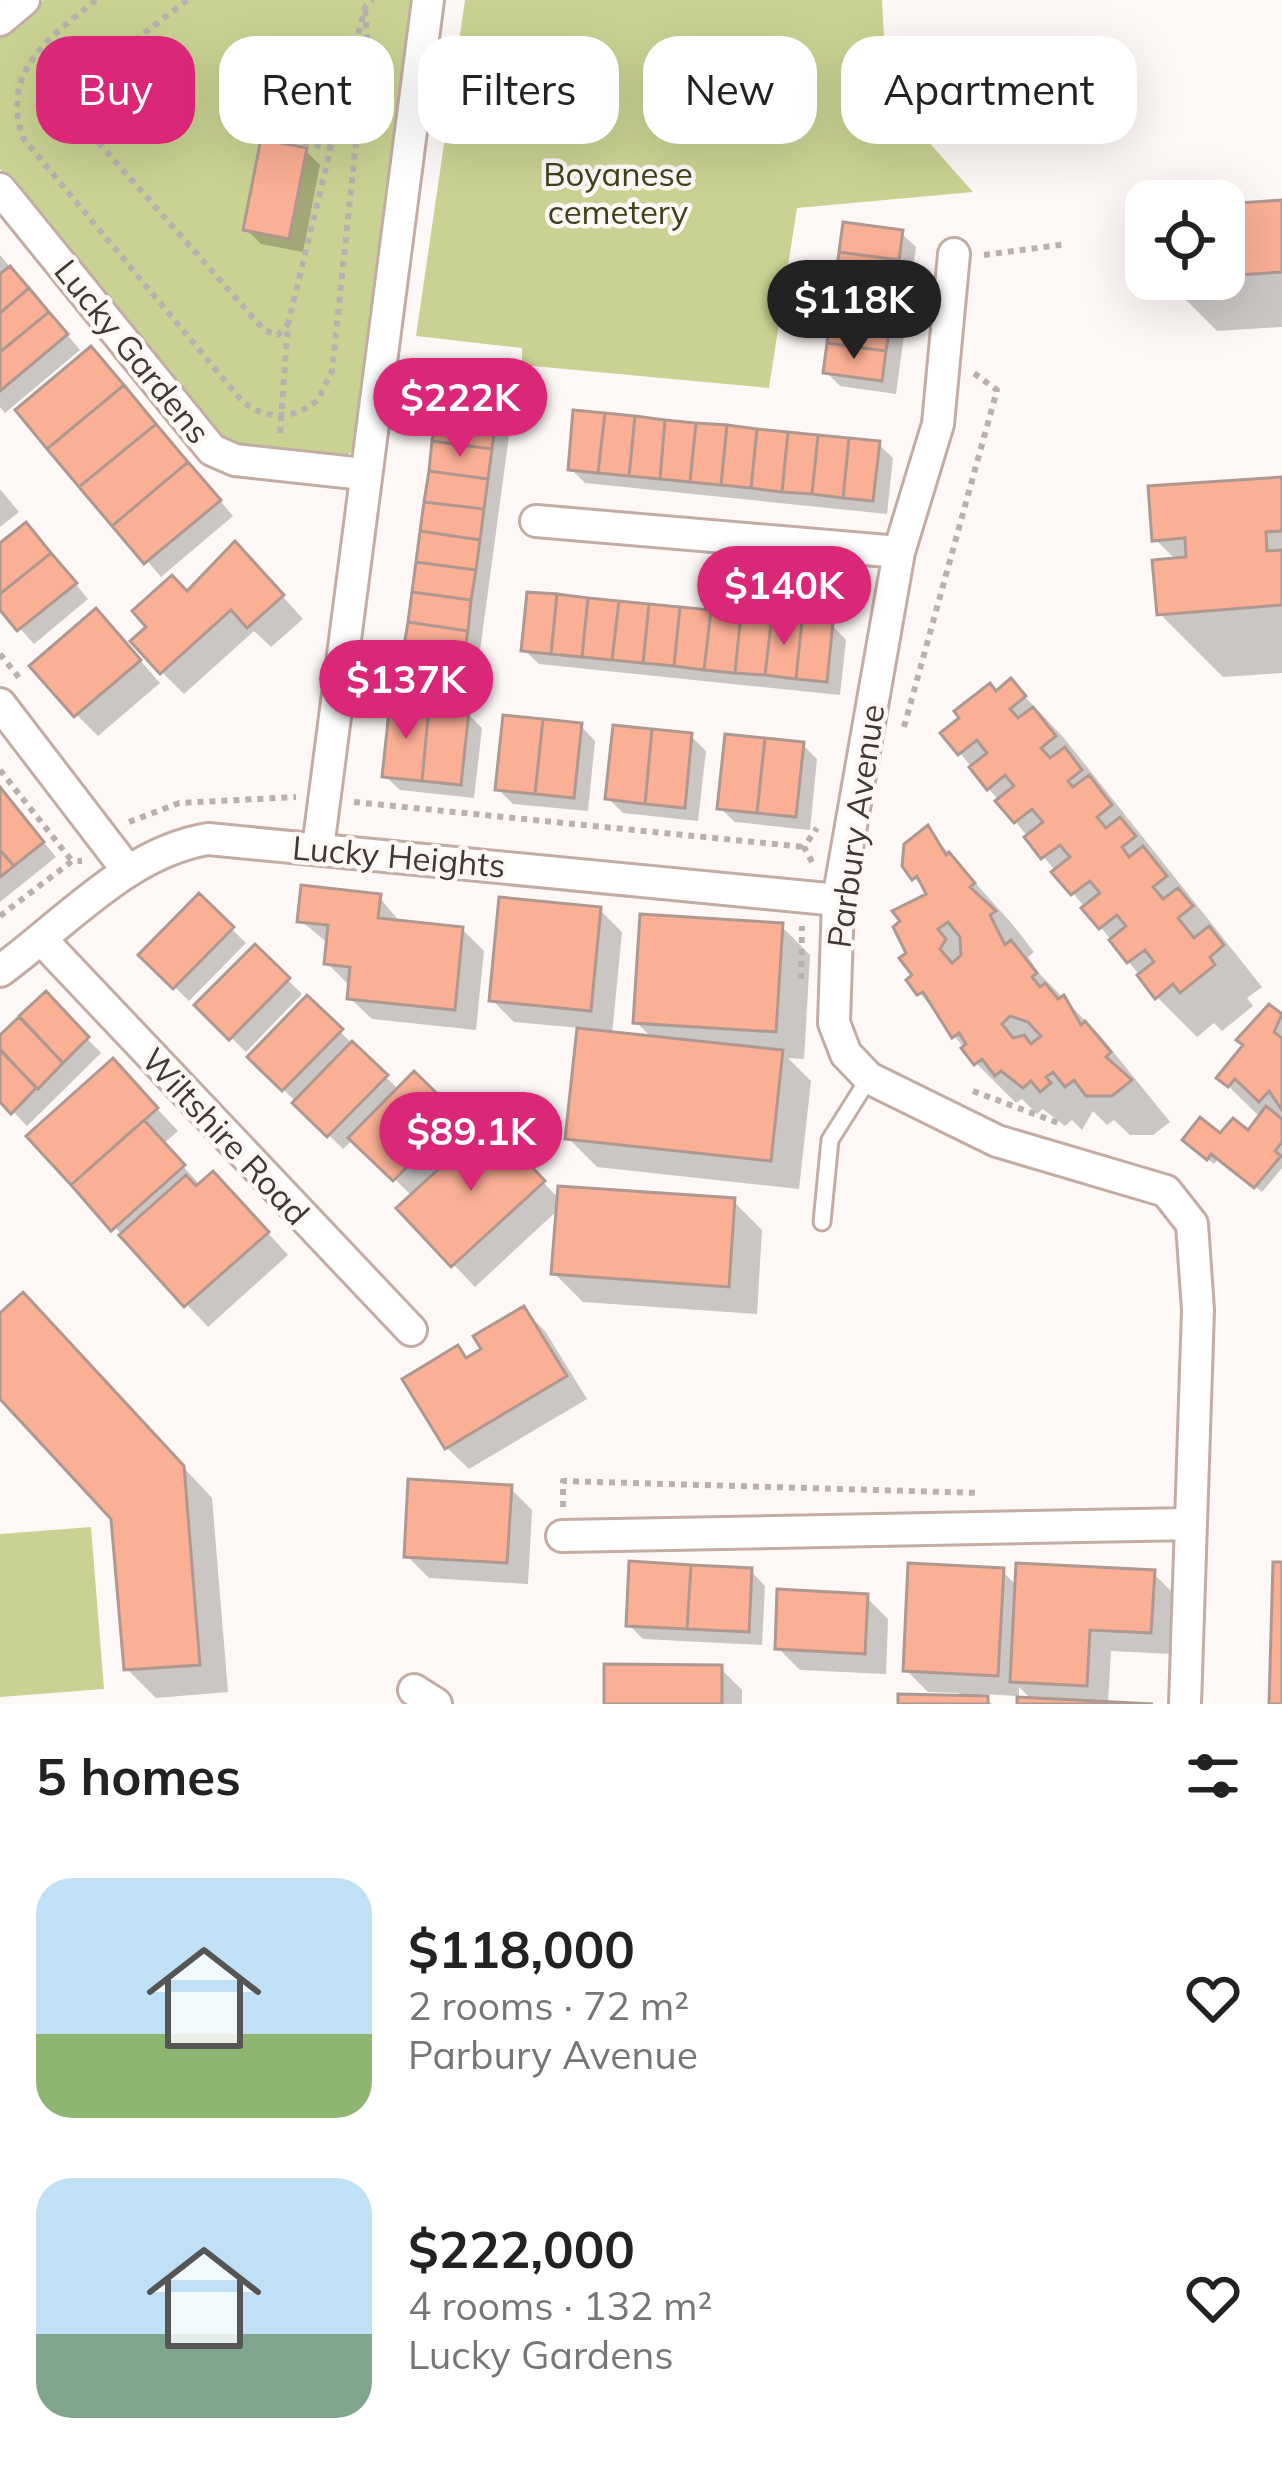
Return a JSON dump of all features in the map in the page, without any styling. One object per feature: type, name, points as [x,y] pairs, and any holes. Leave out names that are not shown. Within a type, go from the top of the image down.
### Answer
[{"type":"street","points":[[0,20],[24,0]]},
{"type":"street","points":[[318,848],[428,0]]},
{"type":"street","name":"Lucky Gardens","points":[[0,189],[212,450],[235,460],[364,474]]},
{"type":"street","name":"Parbury Avenue","points":[[954,254],[938,424],[899,552],[838,900],[834,1023],[845,1054],[869,1078],[997,1141],[1166,1191],[1179,1204],[1198,1251],[1185,1704]]},
{"type":"street","points":[[536,521],[899,552]]},
{"type":"street","points":[[0,704],[128,871]]},
{"type":"street","name":"Lucky Heights","points":[[0,971],[128,871],[176,844],[208,839],[838,900]]},
{"type":"street","name":"Wiltshire Road","points":[[42,940],[412,1330]]},
{"type":"street","points":[[562,1536],[1190,1524]]},
{"type":"lane","points":[[822,1222],[830,1141],[869,1078]]},
{"type":"path","points":[[96,0],[39,47],[24,68],[16,99],[23,138],[241,400],[258,412],[281,417],[318,400],[332,371],[367,38],[365,8]]},
{"type":"path","points":[[187,0],[83,81],[75,96],[76,117],[265,331],[278,335],[288,324]]},
{"type":"path","points":[[358,36],[365,8],[373,0]]},
{"type":"path","points":[[309,144],[331,148]]},
{"type":"path","points":[[279,446],[288,324],[332,144]]},
{"type":"path","points":[[954,254],[1067,244]]},
{"type":"path","points":[[900,741],[998,390],[969,369]]},
{"type":"path","points":[[0,770],[72,861]]},
{"type":"path","points":[[953,1083],[1080,1131]]},
{"type":"path","points":[[562,1536],[563,1481],[1000,1494]]},
{"type":"green space","points":[[44,0],[414,0],[354,450],[343,458],[231,445],[214,433],[0,169],[0,37]]},
{"type":"green space","name":"Boyanese cemetery","points":[[465,0],[882,0],[884,36],[841,36],[841,144],[930,144],[973,192],[797,208],[769,388],[522,365],[522,348],[416,336],[444,144],[619,144],[619,36],[460,36]]},
{"type":"green space","points":[[91,1527],[104,1689],[0,1697],[0,1534]]},
{"type":"building","points":[[260,144],[307,148],[289,239],[243,230]]},
{"type":"building","points":[[1282,200],[1282,272],[1245,275],[1245,203]]},
{"type":"building","points":[[843,222],[903,230],[899,260],[839,252]]},
{"type":"building","points":[[839,252],[899,260],[894,291],[835,283]]},
{"type":"building","points":[[10,266],[29,288],[0,313],[0,274]]},
{"type":"building","points":[[835,283],[894,291],[891,321],[831,313]]},
{"type":"building","points":[[29,288],[49,312],[0,352],[0,313]]},
{"type":"building","points":[[49,312],[68,334],[0,391],[0,352]]},
{"type":"building","points":[[831,313],[891,321],[886,351],[827,343]]},
{"type":"building","points":[[827,343],[886,351],[882,381],[823,373]]},
{"type":"building","points":[[91,346],[124,385],[47,449],[15,410]]},
{"type":"building","points":[[440,380],[500,388],[496,419],[437,411]]},
{"type":"building","points":[[124,385],[156,424],[79,487],[47,449]]},
{"type":"building","points":[[573,410],[605,413],[598,473],[568,470]]},
{"type":"building","points":[[437,411],[496,419],[492,449],[432,441]]},
{"type":"building","points":[[605,413],[635,416],[629,476],[598,473]]},
{"type":"building","points":[[635,416],[665,420],[660,479],[629,476]]},
{"type":"building","points":[[665,420],[696,423],[690,482],[660,479]]},
{"type":"building","points":[[696,423],[727,425],[721,485],[690,482]]},
{"type":"building","points":[[156,424],[188,462],[112,526],[79,487]]},
{"type":"building","points":[[727,425],[757,429],[751,488],[721,485]]},
{"type":"building","points":[[757,429],[788,432],[782,492],[751,488]]},
{"type":"building","points":[[788,432],[818,435],[812,494],[782,492]]},
{"type":"building","points":[[818,435],[849,438],[843,498],[812,494]]},
{"type":"building","points":[[849,438],[880,441],[873,501],[843,498]]},
{"type":"building","points":[[432,441],[492,449],[488,479],[429,471]]},
{"type":"building","points":[[188,462],[221,500],[144,564],[112,526]]},
{"type":"building","points":[[429,471],[488,479],[484,509],[424,502]]},
{"type":"building","points":[[1282,477],[1282,531],[1266,532],[1267,551],[1282,550],[1282,605],[1157,615],[1152,560],[1186,557],[1185,538],[1152,541],[1148,486]]},
{"type":"building","points":[[424,502],[484,509],[480,540],[420,531]]},
{"type":"building","points":[[26,522],[51,553],[0,594],[0,543]]},
{"type":"building","points":[[420,531],[480,540],[476,570],[416,562]]},
{"type":"building","points":[[235,541],[284,595],[247,628],[231,610],[160,674],[130,641],[146,627],[132,611],[172,575],[187,591]]},
{"type":"building","points":[[51,553],[77,583],[17,631],[0,610],[0,594]]},
{"type":"building","points":[[416,562],[476,570],[471,600],[412,592]]},
{"type":"building","points":[[412,592],[471,600],[468,631],[408,622]]},
{"type":"building","points":[[527,592],[557,594],[551,654],[521,651]]},
{"type":"building","points":[[557,594],[588,598],[582,657],[551,654]]},
{"type":"building","points":[[588,598],[619,601],[612,660],[582,657]]},
{"type":"building","points":[[619,601],[649,604],[643,663],[612,660]]},
{"type":"building","points":[[649,604],[680,607],[674,666],[643,663]]},
{"type":"building","points":[[680,607],[711,610],[704,670],[674,666]]},
{"type":"building","points":[[96,608],[141,660],[74,717],[29,666]]},
{"type":"building","points":[[711,610],[741,613],[735,673],[704,670]]},
{"type":"building","points":[[741,613],[772,616],[765,675],[735,673]]},
{"type":"building","points":[[772,616],[802,620],[796,679],[765,675]]},
{"type":"building","points":[[802,620],[833,622],[827,682],[796,679]]},
{"type":"building","points":[[408,622],[468,631],[463,660],[403,652]]},
{"type":"building","points":[[1011,678],[1026,696],[1010,709],[1018,718],[1033,707],[1056,736],[1041,748],[1050,758],[1065,747],[1082,770],[1068,781],[1073,787],[1089,775],[1112,805],[1097,817],[1106,828],[1120,817],[1136,836],[1122,847],[1129,857],[1143,846],[1167,876],[1153,887],[1163,899],[1178,888],[1193,906],[1178,918],[1194,938],[1209,926],[1224,945],[1210,957],[1215,965],[1180,993],[1173,984],[1155,999],[1137,975],[1154,962],[1145,950],[1127,963],[1109,940],[1126,926],[1117,915],[1099,929],[1081,908],[1100,893],[1090,881],[1071,895],[1051,872],[1070,857],[1060,845],[1041,859],[1024,837],[1043,822],[1032,809],[1014,823],[995,801],[1014,786],[1005,775],[987,790],[969,767],[987,753],[977,740],[958,755],[940,733],[959,718],[954,711],[990,683],[996,691]]},
{"type":"building","points":[[390,702],[429,706],[422,781],[382,777]]},
{"type":"building","points":[[429,706],[469,710],[461,785],[422,781]]},
{"type":"building","points":[[503,715],[543,719],[535,794],[495,790]]},
{"type":"building","points":[[543,719],[582,723],[574,798],[535,794]]},
{"type":"building","points":[[613,725],[652,729],[645,804],[605,799]]},
{"type":"building","points":[[652,729],[692,733],[685,808],[645,804]]},
{"type":"building","points":[[725,734],[765,738],[757,813],[717,809]]},
{"type":"building","points":[[765,738],[804,742],[796,817],[757,813]]},
{"type":"building","points":[[0,787],[44,842],[14,866],[0,850]]},
{"type":"building","points":[[928,825],[946,855],[949,852],[975,883],[970,887],[996,911],[990,915],[1005,945],[1011,940],[1037,973],[1032,977],[1040,987],[1045,983],[1058,999],[1064,995],[1081,1025],[1085,1021],[1111,1052],[1106,1057],[1132,1080],[1112,1096],[1086,1096],[1074,1080],[1065,1087],[1053,1072],[1046,1077],[1051,1083],[1040,1092],[1031,1081],[1023,1088],[1001,1071],[995,1076],[982,1059],[974,1065],[961,1048],[966,1044],[959,1033],[952,1038],[923,992],[917,995],[906,980],[912,975],[899,958],[906,953],[893,927],[900,921],[892,911],[926,894],[917,876],[912,880],[902,866],[904,844]],"holes":[[[948,922],[960,937],[961,955],[952,963],[940,949],[946,939],[938,929]],[[1010,1016],[1028,1022],[1041,1036],[1031,1044],[1024,1035],[1013,1038],[1002,1024]]]},
{"type":"building","points":[[0,850],[14,866],[0,877]]},
{"type":"building","points":[[301,885],[381,894],[378,918],[463,927],[455,1010],[347,999],[350,967],[324,964],[328,925],[297,922]]},
{"type":"building","points":[[199,893],[234,927],[173,989],[138,955]]},
{"type":"building","points":[[499,897],[601,907],[591,1011],[489,1001]]},
{"type":"building","points":[[640,914],[783,923],[776,1032],[633,1023]]},
{"type":"building","points":[[255,944],[290,978],[229,1040],[194,1005]]},
{"type":"building","points":[[46,991],[89,1037],[63,1063],[19,1016]]},
{"type":"building","points":[[307,995],[343,1029],[282,1091],[247,1057]]},
{"type":"building","points":[[1269,1004],[1282,1014],[1274,1032],[1282,1038],[1282,1110],[1269,1091],[1259,1102],[1235,1079],[1228,1087],[1216,1078],[1243,1045],[1236,1040]]},
{"type":"building","points":[[19,1017],[63,1063],[38,1089],[0,1050],[0,1035]]},
{"type":"building","points":[[577,1028],[783,1050],[771,1161],[565,1139]]},
{"type":"building","points":[[352,1041],[388,1075],[327,1137],[292,1103]]},
{"type":"building","points":[[0,1049],[36,1088],[11,1114],[0,1102]]},
{"type":"building","points":[[113,1058],[158,1108],[71,1185],[26,1136]]},
{"type":"building","points":[[414,1071],[459,1115],[393,1181],[348,1138]]},
{"type":"building","points":[[1266,1106],[1282,1119],[1282,1142],[1275,1151],[1281,1156],[1254,1188],[1211,1154],[1207,1160],[1182,1140],[1200,1117],[1220,1133],[1233,1118],[1248,1130]]},
{"type":"building","points":[[144,1120],[185,1165],[111,1231],[71,1185]]},
{"type":"building","points":[[490,1122],[545,1181],[451,1267],[396,1208]]},
{"type":"building","points":[[213,1171],[269,1232],[184,1307],[119,1235],[186,1175],[196,1186]]},
{"type":"building","points":[[558,1186],[735,1198],[729,1287],[551,1274]]},
{"type":"building","points":[[23,1292],[184,1466],[200,1665],[124,1670],[111,1519],[0,1399],[0,1313]]},
{"type":"building","points":[[524,1306],[567,1376],[445,1449],[402,1379],[458,1345],[466,1358],[481,1349],[473,1336]]},
{"type":"building","points":[[408,1479],[512,1485],[507,1563],[404,1557]]},
{"type":"building","points":[[629,1561],[691,1565],[687,1629],[626,1626]]},
{"type":"building","points":[[1273,1562],[1282,1562],[1282,1704],[1269,1704]]},
{"type":"building","points":[[908,1563],[1004,1568],[998,1676],[903,1671]]},
{"type":"building","points":[[1016,1563],[1155,1570],[1151,1633],[1090,1630],[1087,1686],[1010,1682]]},
{"type":"building","points":[[691,1565],[752,1568],[749,1632],[687,1629]]},
{"type":"building","points":[[777,1589],[868,1594],[865,1654],[775,1649]]},
{"type":"building","points":[[604,1664],[722,1665],[722,1704],[604,1704]]},
{"type":"building","points":[[898,1694],[988,1696],[988,1704],[898,1704]]},
{"type":"building","points":[[1017,1697],[1153,1704],[1017,1704]]}]
